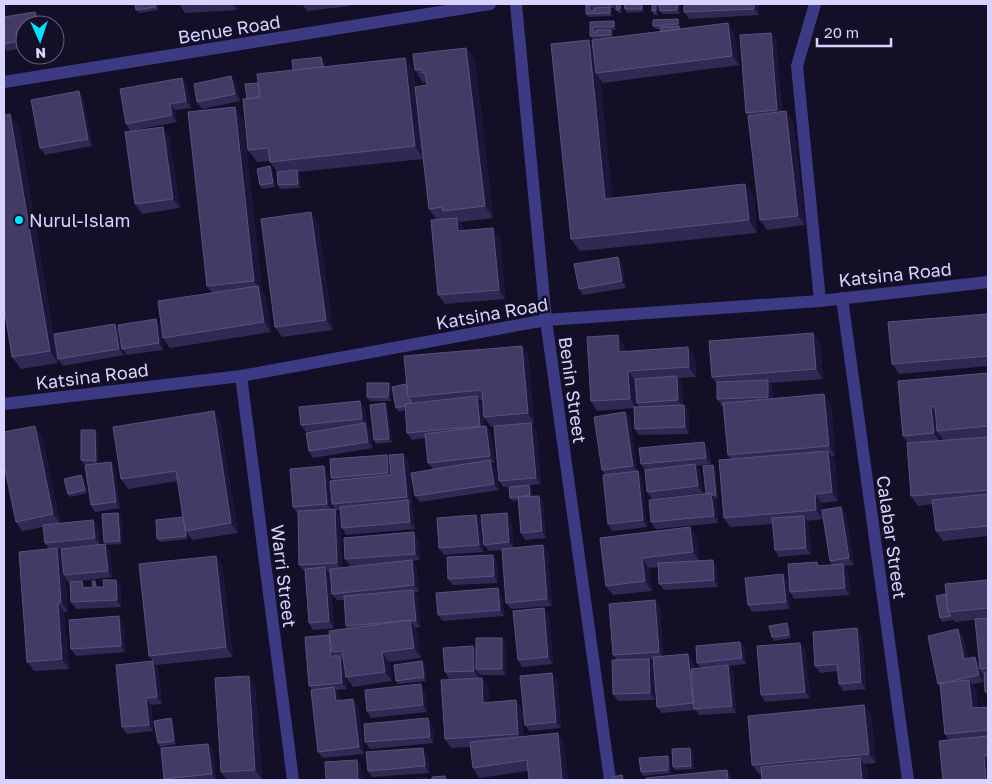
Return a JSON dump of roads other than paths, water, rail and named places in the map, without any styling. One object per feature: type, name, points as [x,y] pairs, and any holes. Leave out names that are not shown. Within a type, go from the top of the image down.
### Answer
[{"type":"street","name":"Benue Road","points":[[4,82],[490,4]]},
{"type":"street","name":"Benin Street","points":[[516,4],[546,320],[610,780]]},
{"type":"street","points":[[815,4],[797,66],[820,301]]},
{"type":"street","name":"Katsina Road","points":[[4,404],[241,376],[546,320],[820,301],[988,282]]},
{"type":"street","name":"Calabar Street","points":[[842,298],[908,780]]},
{"type":"street","name":"Warri Street","points":[[241,376],[293,780]]},
{"type":"place","name":"Nurul-Islam","points":[[19,220]]}]
